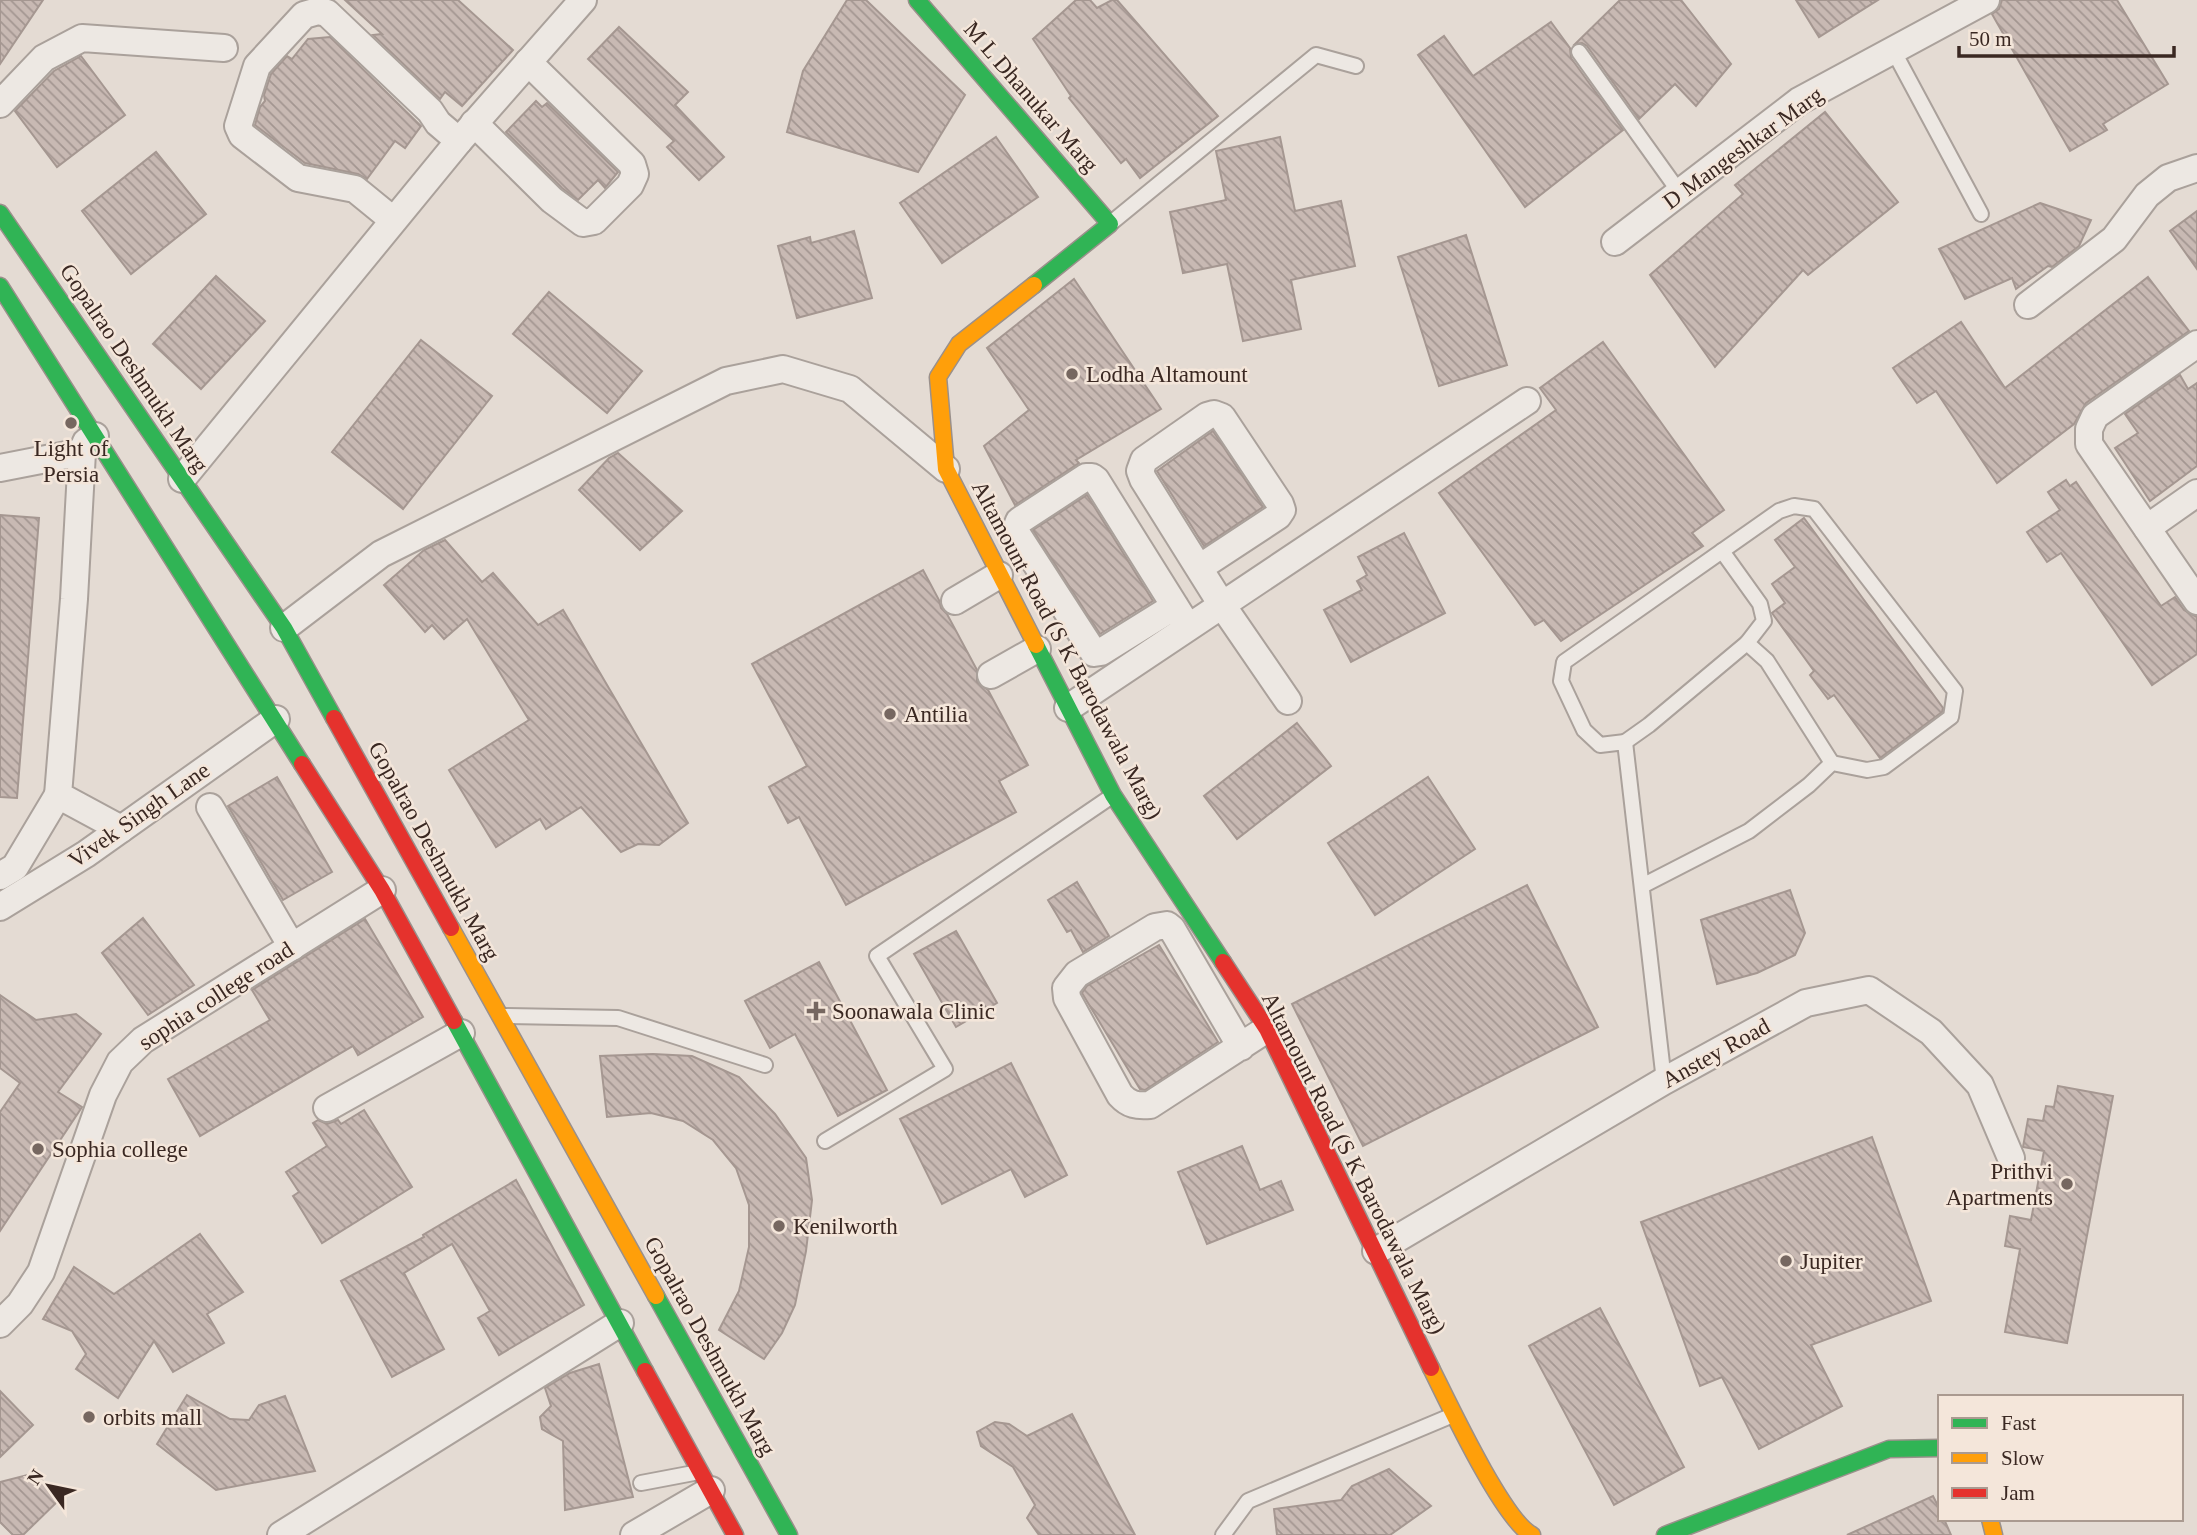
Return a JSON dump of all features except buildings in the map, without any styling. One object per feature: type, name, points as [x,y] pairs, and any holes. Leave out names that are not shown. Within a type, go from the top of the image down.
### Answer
[{"type":"main road","name":"M L Dhanukar Marg","points":[[917,0],[1110,224]]},
{"type":"main road","name":"Gopalrao Deshmukh Marg","points":[[0,213],[284,628],[789,1535]]},
{"type":"main road","name":"Altamount Road (S K Barodawala Marg)","points":[[1110,224],[958,344],[938,377],[946,469],[1113,795],[1191,938],[1267,1029],[1454,1415],[1503,1502],[1526,1532],[1532,1535]]},
{"type":"main road","points":[[0,286],[88,444],[276,719],[382,890],[735,1535]]},
{"type":"main road","points":[[1665,1535],[1889,1448],[1938,1448]]},
{"type":"street","points":[[182,479],[393,220],[583,0]]},
{"type":"street","name":"D Mangeshkar Marg","points":[[1615,242],[1799,101],[1986,0]]},
{"type":"street","points":[[393,220],[355,189],[298,178],[242,135],[238,125],[257,66],[304,15],[318,11],[327,13],[430,111],[438,123],[467,132],[583,223],[594,221],[630,185],[635,174],[632,164],[528,62]]},
{"type":"street","points":[[0,104],[44,58],[82,38],[224,48]]},
{"type":"street","points":[[2028,305],[2114,239],[2147,195],[2168,178],[2197,168]]},
{"type":"street","points":[[2197,344],[2095,416],[2089,429],[2089,444],[2197,601]]},
{"type":"street","points":[[284,628],[381,554],[726,381],[783,369],[850,388],[946,469]]},
{"type":"street","points":[[1181,617],[1092,477],[1086,477],[1022,517],[1016,529],[1021,540],[1086,642],[1094,653],[1101,652],[1181,617],[1222,605],[1527,401]]},
{"type":"street","points":[[1199,569],[1278,516],[1282,510],[1222,417],[1214,414],[1207,416],[1144,460],[1140,471],[1143,479],[1199,569],[1222,605],[1288,701]]},
{"type":"street","points":[[0,468],[88,444],[58,795],[15,867],[0,876]]},
{"type":"street","points":[[2147,528],[2197,493]]},
{"type":"street","points":[[955,601],[995,567],[1021,540]]},
{"type":"street","points":[[1068,708],[1181,617]]},
{"type":"street","points":[[991,675],[1086,642]]},
{"type":"street","name":"Vivek Singh Lane","points":[[0,906],[86,854],[276,719]]},
{"type":"street","points":[[58,795],[121,830]]},
{"type":"street","points":[[210,807],[292,947]]},
{"type":"street","name":"sophia college road","points":[[0,1324],[20,1304],[41,1272],[103,1095],[120,1062],[143,1040],[382,890]]},
{"type":"street","points":[[1241,1047],[1191,938],[1167,925],[1155,927],[1077,974],[1066,988],[1067,998],[1120,1095],[1127,1102],[1138,1106],[1150,1105],[1241,1047],[1267,1029]]},
{"type":"street","name":"Anstey Road","points":[[1376,1251],[1664,1081],[1806,1003],[1869,990],[1931,1032],[1980,1085],[2011,1158]]},
{"type":"street","points":[[327,1108],[461,1033]]},
{"type":"street","points":[[281,1535],[620,1323]]},
{"type":"street","points":[[635,1535],[706,1481]]},
{"type":"lane","points":[[1893,50],[1981,214]]},
{"type":"lane","points":[[1579,51],[1680,193]]},
{"type":"lane","points":[[1110,224],[1315,55],[1356,66]]},
{"type":"lane","points":[[1722,551],[1760,604],[1764,621],[1747,643],[1650,725],[1625,742],[1600,745],[1584,730],[1561,681],[1564,662],[1722,551],[1779,511],[1794,506],[1814,509],[1955,691],[1951,717],[1884,767],[1867,770],[1832,763],[1767,662],[1747,643]]},
{"type":"lane","points":[[1625,742],[1664,1081]]},
{"type":"lane","points":[[1642,886],[1749,831],[1809,785],[1832,763]]},
{"type":"lane","points":[[825,1141],[945,1069],[877,956],[1113,795]]},
{"type":"lane","points":[[500,1016],[618,1018],[765,1065]]},
{"type":"lane","points":[[1223,1535],[1248,1501],[1454,1415]]},
{"type":"lane","points":[[641,1483],[706,1481]]},
{"type":"traffic: fast","points":[[917,0],[1110,224],[1034,285]]},
{"type":"traffic: fast","points":[[0,213],[284,628],[334,718]]},
{"type":"traffic: fast","points":[[0,286],[302,764]]},
{"type":"traffic: fast","points":[[1036,645],[1113,795],[1223,962]]},
{"type":"traffic: fast","points":[[454,1021],[645,1371]]},
{"type":"traffic: fast","points":[[656,1296],[789,1535]]},
{"type":"traffic: fast","points":[[1665,1535],[1889,1449],[1938,1448]]},
{"type":"traffic: slow","points":[[1034,285],[959,344],[938,377],[946,469],[1036,645]]},
{"type":"traffic: slow","points":[[451,928],[656,1296]]},
{"type":"traffic: slow","points":[[1431,1368],[1492,1485],[1520,1525],[1532,1535]]},
{"type":"traffic: slow","points":[[1990,1521],[1994,1535]]},
{"type":"traffic: jam","points":[[334,718],[451,928]]},
{"type":"traffic: jam","points":[[302,764],[382,890],[454,1021]]},
{"type":"traffic: jam","points":[[1223,962],[1267,1029],[1431,1368]]},
{"type":"traffic: jam","points":[[645,1371],[735,1535]]},
{"type":"place","name":"Lodha Altamount","points":[[1072,374]]},
{"type":"place","name":"Light of Persia","points":[[71,423]]},
{"type":"place","name":"Antilia","points":[[890,714]]},
{"type":"place","name":"Soonawala Clinic","points":[[816,1011]]},
{"type":"place","name":"Sophia college","points":[[38,1149]]},
{"type":"place","name":"Prithvi Apartments","points":[[2067,1184]]},
{"type":"place","name":"Kenilworth","points":[[779,1226]]},
{"type":"place","name":"Jupiter","points":[[1786,1261]]},
{"type":"place","name":"orbits mall","points":[[89,1417]]}]
